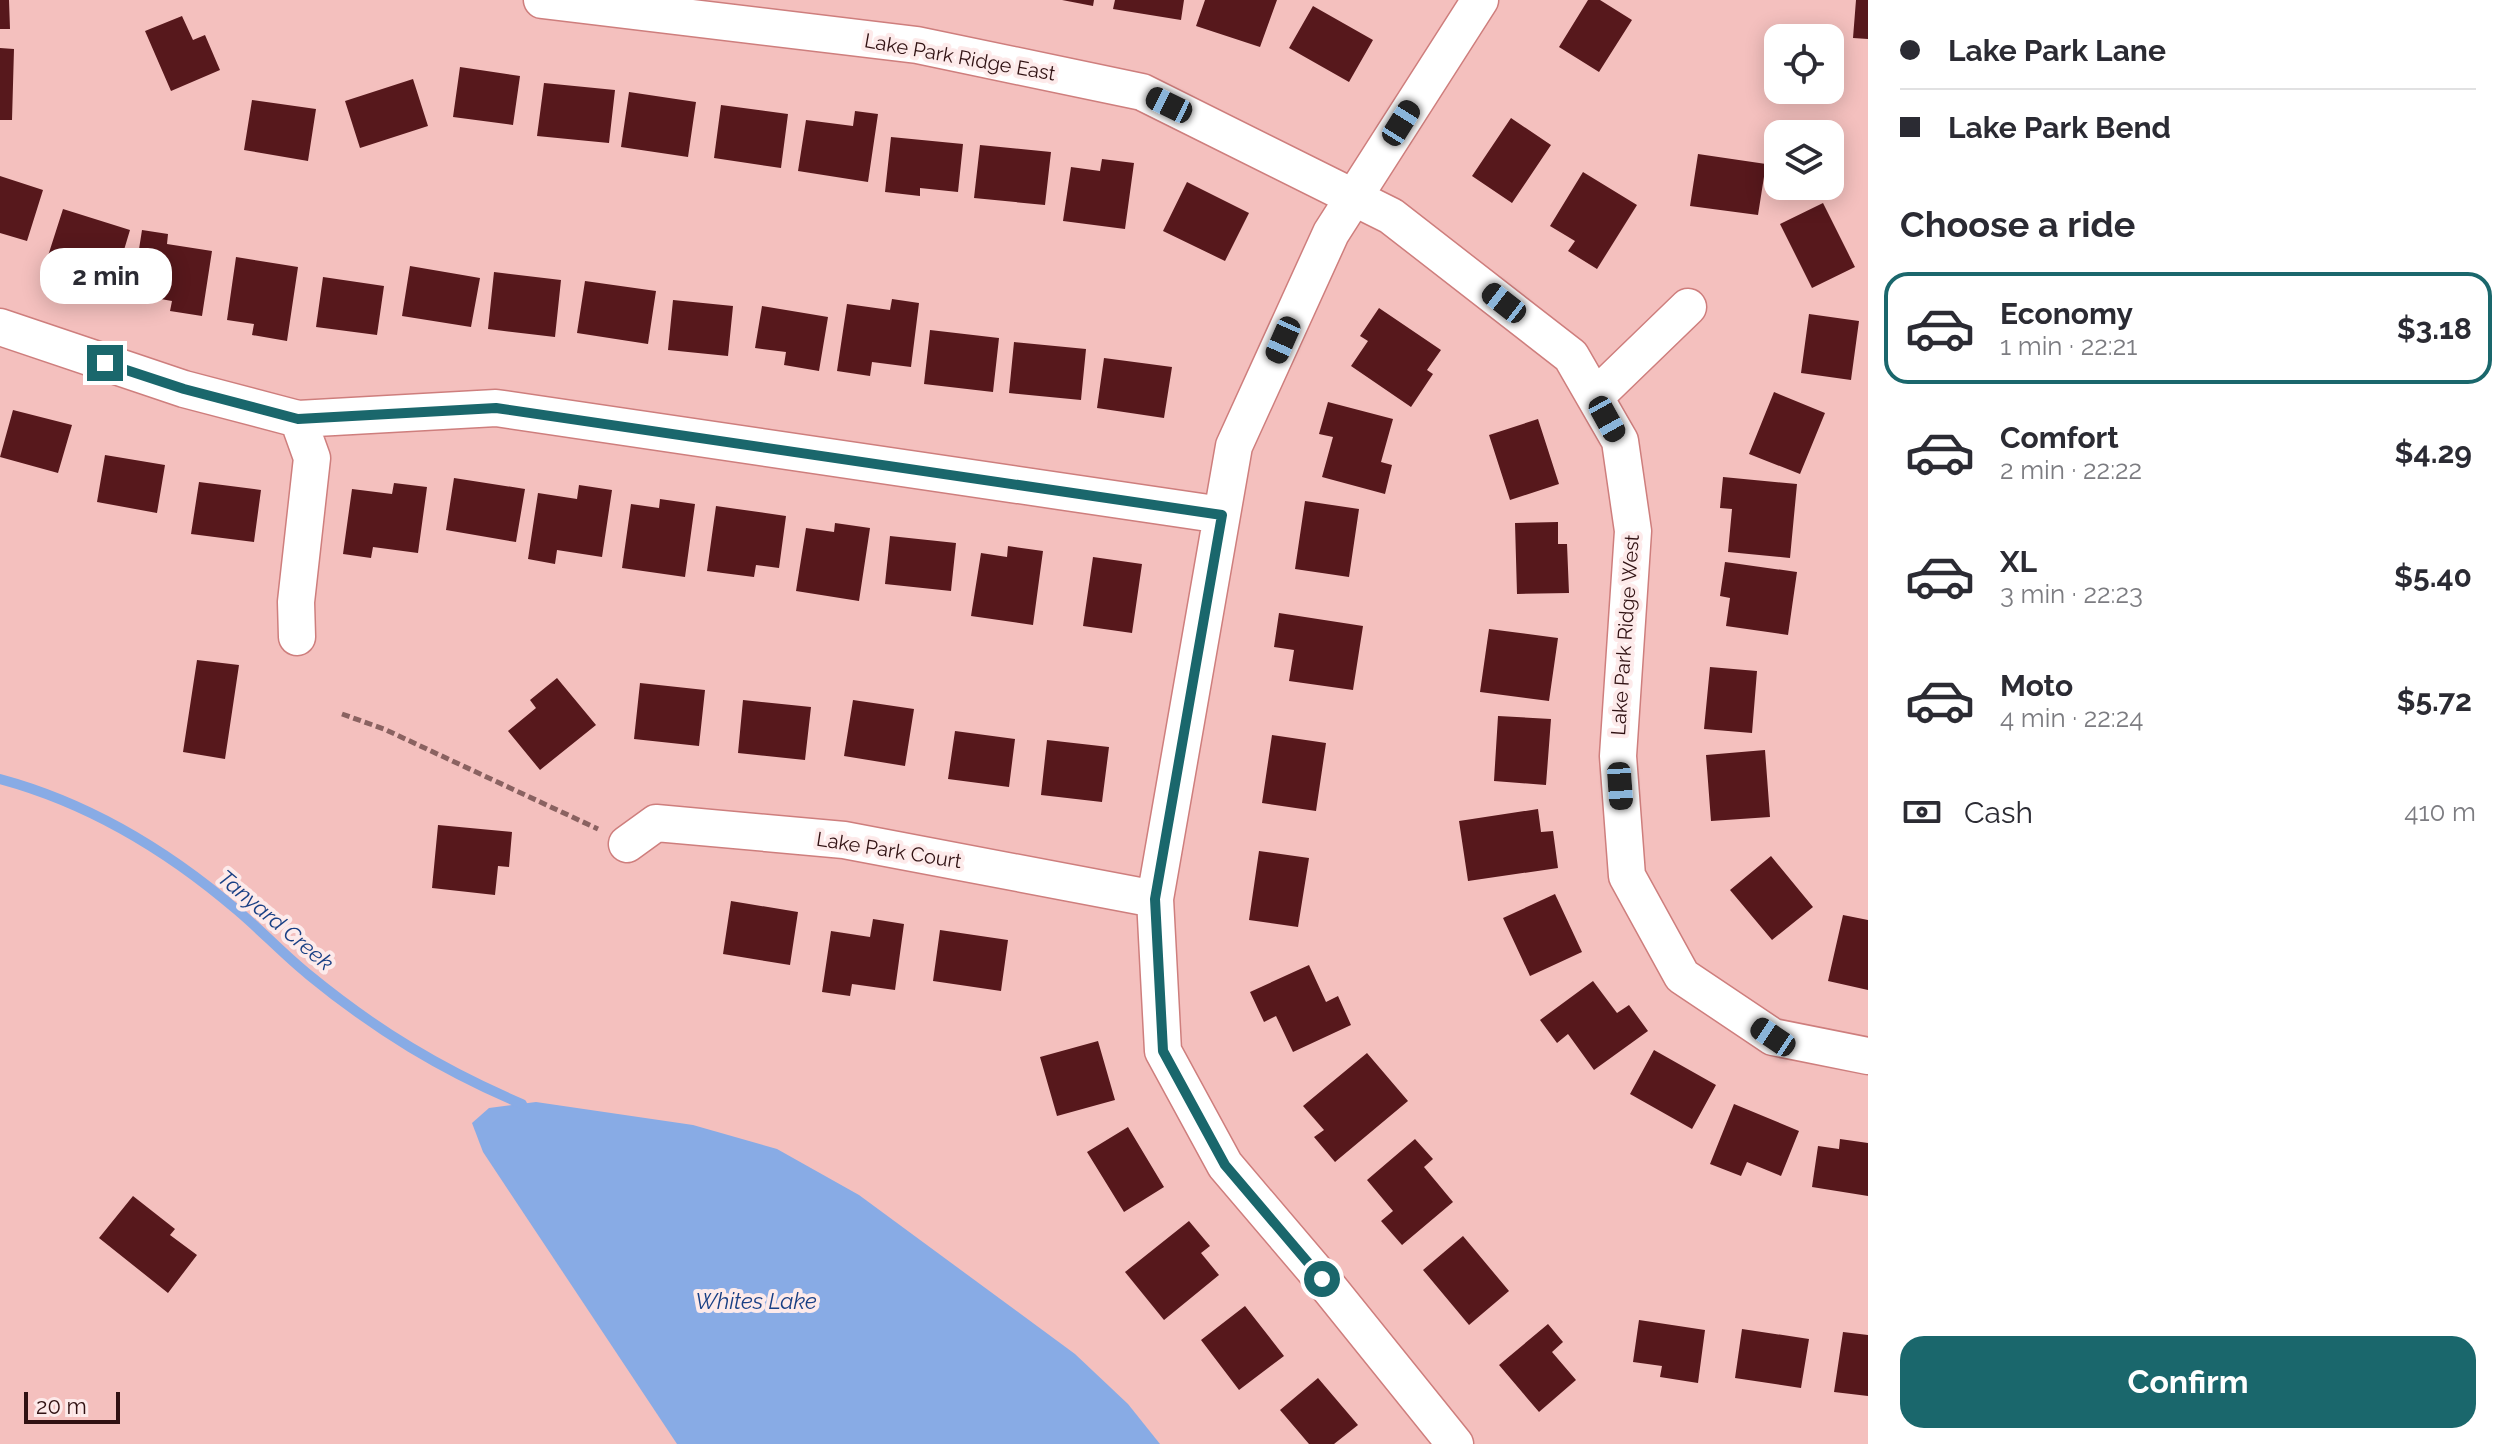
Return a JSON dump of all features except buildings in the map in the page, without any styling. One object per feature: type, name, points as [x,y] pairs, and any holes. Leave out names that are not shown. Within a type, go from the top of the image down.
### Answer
[{"type":"street","name":"Lake Park Ridge East","points":[[542,0],[917,45],[1142,92],[1354,197]]},
{"type":"street","points":[[1455,1444],[1225,1165],[1163,1051],[1155,899],[1234,446],[1331,233],[1480,0]]},
{"type":"street","name":"Lake Park Ridge West","points":[[1354,197],[1391,216],[1571,356],[1620,441],[1633,531],[1618,756],[1627,876],[1682,976],[1773,1037],[1868,1056]]},
{"type":"street","points":[[1595,397],[1688,307]]},
{"type":"street","points":[[0,327],[184,389],[298,419],[496,408],[1222,515]]},
{"type":"street","points":[[297,637],[296,602],[312,458],[298,419]]},
{"type":"street","name":"Lake Park Court","points":[[627,844],[656,823],[844,840],[1155,899]]},
{"type":"path","points":[[342,714],[384,729],[566,812],[627,844]]},
{"type":"water","name":"Whites Lake","points":[[536,1102],[693,1125],[777,1149],[859,1195],[1075,1354],[1128,1404],[1160,1444],[677,1444],[483,1152],[472,1123],[489,1108]]},
{"type":"waterway","name":"Tanyard Creek","points":[[0,779],[65,801],[155,849],[210,888],[359,1014],[437,1063],[522,1104]]},
{"type":"route","points":[[105,363],[184,389],[298,419],[496,408],[1222,515],[1155,899],[1163,1051],[1225,1165],[1322,1279]]}]
